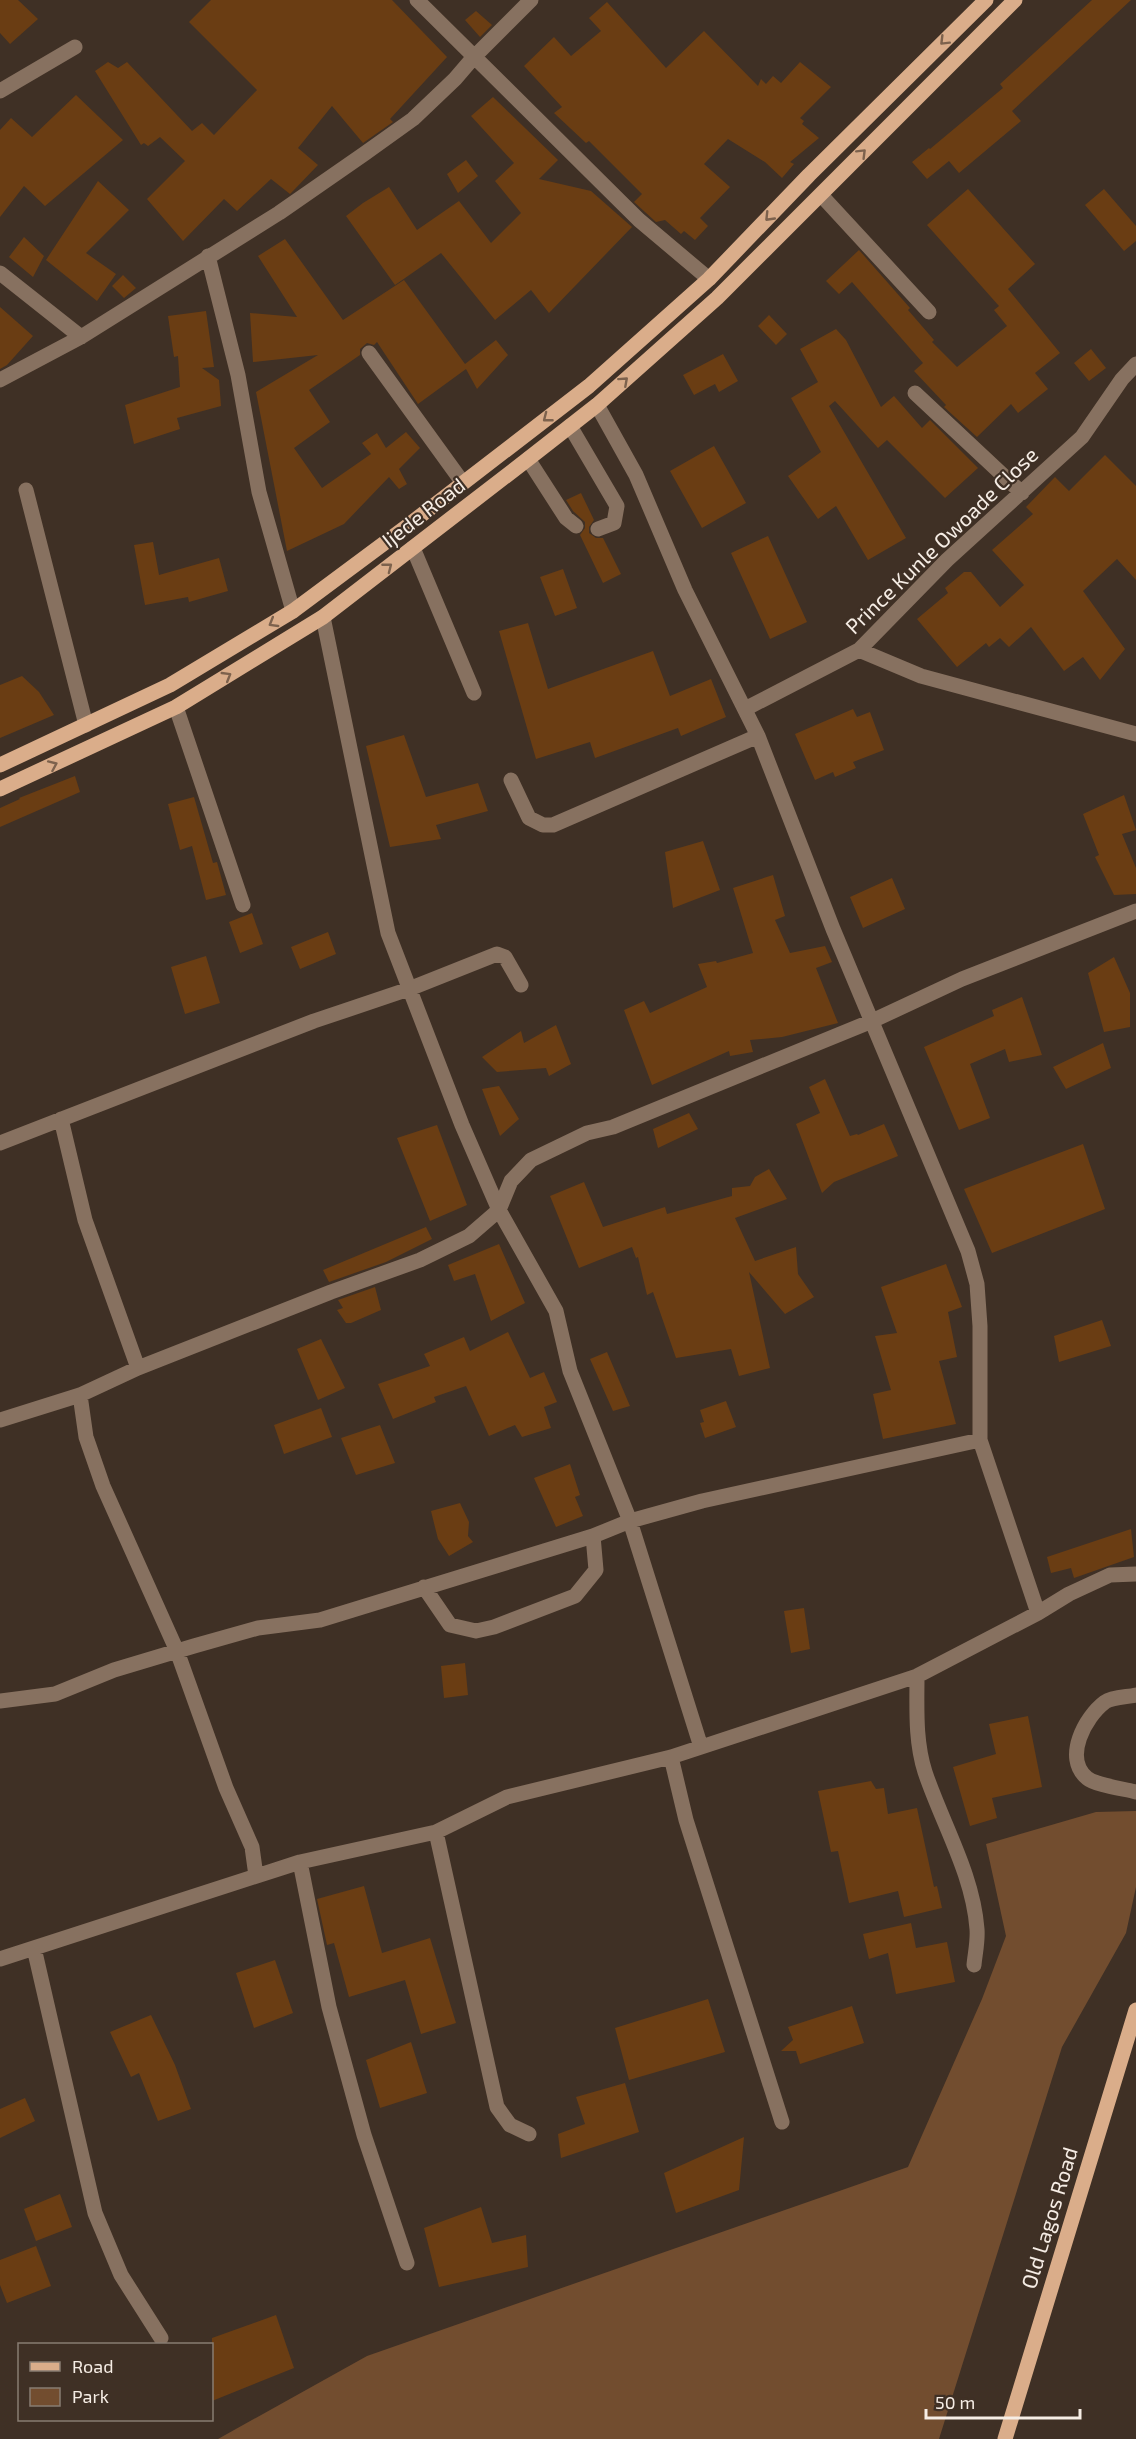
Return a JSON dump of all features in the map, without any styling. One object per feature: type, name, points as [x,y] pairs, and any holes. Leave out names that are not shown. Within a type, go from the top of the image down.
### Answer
[{"type":"main road","name":"Ijede Road","points":[[0,765],[171,685],[293,611],[589,386],[709,279],[809,175],[986,0]]},
{"type":"main road","name":"Ijede Road","points":[[0,789],[176,707],[323,617],[528,459],[597,405],[717,298],[1016,0]]},
{"type":"main road","name":"Old Lagos Road","points":[[1005,2439],[1136,2010]]},
{"type":"street","points":[[417,0],[639,220],[709,279]]},
{"type":"street","points":[[0,380],[81,337],[279,213],[413,119],[531,0]]},
{"type":"street","points":[[0,91],[75,47]]},
{"type":"street","points":[[821,195],[929,312]]},
{"type":"street","points":[[208,256],[238,375],[259,492],[293,611]]},
{"type":"street","points":[[0,273],[81,337]]},
{"type":"street","points":[[369,353],[463,483]]},
{"type":"street","name":"Prince Kunle Owoade Close","points":[[745,709],[859,650],[947,560],[1082,437],[1122,379],[1136,364]]},
{"type":"street","points":[[915,393],[1022,493]]},
{"type":"street","points":[[597,405],[636,475],[685,590],[758,736],[833,930],[968,1251],[977,1284],[980,1326],[980,1440],[1038,1613]]},
{"type":"street","points":[[570,426],[617,506],[614,523],[598,529]]},
{"type":"street","points":[[528,459],[566,518],[576,526]]},
{"type":"street","points":[[26,490],[86,725]]},
{"type":"street","points":[[413,548],[474,693]]},
{"type":"street","points":[[323,617],[388,933],[462,1125],[499,1210],[556,1311],[570,1371],[630,1521],[701,1747]]},
{"type":"street","points":[[859,650],[921,676],[1136,734]]},
{"type":"street","points":[[176,707],[243,905]]},
{"type":"street","points":[[511,780],[529,818],[543,825],[553,825],[758,736]]},
{"type":"street","points":[[0,1420],[80,1395],[138,1368],[331,1292],[420,1260],[469,1236],[499,1210],[511,1182],[531,1160],[551,1149],[587,1133],[613,1127],[872,1021],[962,979],[1136,911]]},
{"type":"street","points":[[0,1143],[314,1021],[409,989],[498,954],[504,957],[521,986]]},
{"type":"street","points":[[61,1119],[85,1220],[138,1368]]},
{"type":"street","points":[[80,1395],[86,1437],[103,1486],[177,1652],[226,1788],[252,1847],[256,1876]]},
{"type":"street","points":[[0,1701],[55,1694],[114,1670],[258,1628],[320,1620],[593,1536],[630,1521],[702,1501],[980,1440]]},
{"type":"street","points":[[424,1587],[450,1625],[476,1631],[494,1627],[575,1596],[596,1570],[593,1536]]},
{"type":"street","points":[[0,1959],[300,1862],[436,1832],[507,1797],[670,1757],[917,1676],[1038,1613],[1069,1594],[1110,1575],[1136,1574]]},
{"type":"street","points":[[917,1676],[918,1738],[925,1770],[974,1907],[977,1931],[974,1965]]},
{"type":"street","points":[[1136,1695],[1106,1700],[1089,1718],[1076,1747],[1079,1767],[1088,1779],[1136,1792]]},
{"type":"street","points":[[670,1757],[686,1820],[782,2122]]},
{"type":"street","points":[[436,1832],[497,2107],[510,2124],[529,2134]]},
{"type":"street","points":[[300,1862],[330,2007],[364,2135],[407,2263]]},
{"type":"street","points":[[34,1948],[95,2213],[121,2275],[161,2338]]},
{"type":"green space","points":[[1136,1811],[1136,1887],[1126,1933],[1062,2047],[939,2439],[218,2439],[367,2356],[908,2167],[982,1999],[1006,1936],[986,1844],[1096,1812]]},
{"type":"building","points":[[0,0],[18,0],[38,19],[10,44],[0,33]]},
{"type":"building","points":[[211,0],[392,0],[447,57],[390,119],[393,122],[363,143],[332,106],[298,148],[318,165],[290,194],[271,179],[237,211],[224,199],[183,241],[147,199],[185,161],[160,137],[148,146],[144,143],[141,145],[95,71],[108,62],[118,68],[127,62],[192,131],[202,123],[214,135],[257,90],[189,22]]},
{"type":"building","points":[[1092,0],[1131,0],[1012,111],[1021,121],[959,173],[949,161],[927,179],[912,162],[1003,88],[1000,84]]},
{"type":"building","points":[[607,2],[666,68],[704,31],[758,86],[761,79],[766,84],[773,76],[781,83],[800,62],[831,87],[800,118],[804,121],[802,124],[819,138],[790,162],[794,164],[782,178],[765,162],[728,139],[704,164],[730,187],[700,218],[708,226],[695,240],[684,231],[681,234],[665,220],[656,222],[634,202],[642,194],[589,141],[586,143],[554,113],[562,107],[524,66],[554,37],[571,56],[601,31],[589,18]]},
{"type":"building","points":[[476,11],[492,25],[480,37],[465,20]]},
{"type":"building","points":[[76,95],[123,140],[45,206],[24,186],[0,217],[0,130],[11,118],[32,137]]},
{"type":"building","points":[[493,97],[558,160],[539,179],[591,191],[632,227],[549,313],[531,290],[495,320],[441,253],[395,285],[346,216],[389,187],[417,230],[459,201],[491,243],[521,213],[495,181],[514,163],[471,116]]},
{"type":"building","points":[[466,160],[478,176],[458,193],[447,174]]},
{"type":"building","points":[[98,181],[129,210],[86,253],[116,274],[97,301],[46,260]]},
{"type":"building","points":[[968,189],[1035,264],[1008,289],[1060,353],[1035,373],[1048,389],[1018,413],[1011,404],[977,437],[944,407],[946,405],[914,371],[923,363],[852,282],[839,294],[826,281],[859,250],[910,308],[908,310],[934,340],[932,342],[957,367],[1007,326],[994,310],[999,306],[927,225]]},
{"type":"building","points":[[1104,189],[1136,226],[1136,241],[1124,251],[1085,205]]},
{"type":"building","points":[[24,237],[44,256],[33,277],[9,257]]},
{"type":"building","points":[[285,239],[343,320],[404,280],[465,364],[496,340],[508,355],[477,389],[466,369],[418,404],[377,342],[374,345],[367,343],[360,349],[360,355],[309,390],[330,422],[294,448],[322,488],[371,454],[362,443],[377,433],[386,448],[406,432],[420,448],[399,469],[407,484],[399,489],[389,477],[344,524],[287,551],[256,392],[318,355],[253,362],[250,313],[297,317],[258,256]]},
{"type":"building","points":[[123,275],[136,288],[124,298],[112,286]]},
{"type":"building","points":[[0,307],[33,336],[7,365],[0,369]]},
{"type":"building","points":[[206,311],[214,367],[202,368],[219,380],[221,406],[177,418],[180,429],[134,444],[125,405],[180,387],[178,356],[174,357],[168,316]]},
{"type":"building","points":[[769,315],[787,334],[776,345],[758,326]]},
{"type":"building","points":[[836,329],[846,340],[881,407],[894,396],[922,428],[930,420],[978,468],[945,498],[887,440],[878,448],[835,401],[829,406],[906,538],[868,560],[836,506],[818,519],[788,476],[821,452],[791,398],[818,382],[800,349]]},
{"type":"building","points":[[1091,349],[1106,368],[1089,381],[1074,363]]},
{"type":"building","points":[[723,354],[738,381],[719,392],[715,384],[694,395],[683,375]]},
{"type":"building","points":[[714,446],[746,503],[702,528],[670,471]]},
{"type":"building","points":[[1105,455],[1136,486],[1136,580],[1117,559],[1083,591],[1125,649],[1100,680],[1083,657],[1064,671],[1031,627],[1009,647],[1000,638],[989,647],[986,643],[957,667],[917,619],[948,593],[945,588],[964,572],[971,572],[1000,607],[1024,585],[992,550],[1033,514],[1026,507],[1055,477],[1069,491]]},
{"type":"building","points":[[581,493],[594,520],[589,527],[589,533],[596,538],[603,538],[621,574],[603,583],[580,535],[585,528],[585,522],[573,511],[566,500]]},
{"type":"building","points":[[768,536],[807,622],[770,639],[731,553]]},
{"type":"building","points":[[153,542],[159,575],[219,558],[228,591],[189,602],[188,597],[145,605],[134,545]]},
{"type":"building","points":[[563,569],[577,608],[555,616],[540,577]]},
{"type":"building","points":[[528,623],[548,689],[653,651],[670,696],[711,679],[726,717],[681,736],[678,728],[595,758],[590,742],[536,759],[499,631]]},
{"type":"building","points":[[22,676],[39,692],[54,715],[0,738],[0,685]]},
{"type":"building","points":[[853,709],[857,717],[870,712],[884,750],[853,762],[856,768],[835,777],[833,772],[815,780],[795,734]]},
{"type":"building","points":[[404,735],[426,797],[478,783],[488,811],[436,825],[441,839],[390,847],[366,746]]},
{"type":"building","points":[[75,776],[80,792],[0,827],[0,808]]},
{"type":"building","points":[[1124,795],[1136,830],[1122,834],[1136,868],[1136,894],[1114,895],[1095,857],[1099,855],[1083,814]]},
{"type":"building","points":[[194,797],[213,863],[217,862],[226,895],[206,900],[192,846],[180,850],[168,804]]},
{"type":"building","points":[[703,841],[720,890],[673,908],[665,852]]},
{"type":"building","points":[[773,875],[785,916],[775,920],[790,953],[825,946],[832,962],[816,968],[838,1023],[782,1037],[750,1040],[753,1052],[730,1056],[729,1051],[652,1085],[624,1010],[644,1001],[650,1013],[707,987],[698,964],[716,961],[717,963],[753,953],[733,888]]},
{"type":"building","points":[[892,878],[905,909],[863,928],[850,897]]},
{"type":"building","points":[[252,913],[263,944],[240,953],[229,922]]},
{"type":"building","points":[[328,932],[336,954],[300,969],[291,947]]},
{"type":"building","points":[[206,956],[220,1003],[185,1014],[171,967]]},
{"type":"building","points":[[1114,957],[1130,993],[1130,1027],[1104,1032],[1088,973]]},
{"type":"building","points":[[1022,997],[1042,1055],[1009,1062],[1005,1049],[970,1064],[990,1118],[959,1130],[924,1047],[994,1016],[992,1010]]},
{"type":"building","points":[[556,1025],[571,1064],[549,1076],[546,1068],[497,1072],[482,1057],[521,1031],[524,1043]]},
{"type":"building","points":[[1103,1043],[1111,1068],[1066,1089],[1053,1067]]},
{"type":"building","points":[[825,1079],[850,1136],[884,1124],[898,1156],[834,1182],[822,1193],[796,1124],[820,1113],[809,1087]]},
{"type":"building","points":[[499,1086],[519,1119],[500,1136],[482,1089]]},
{"type":"building","points":[[689,1113],[698,1129],[658,1148],[653,1129]]},
{"type":"building","points":[[437,1125],[467,1205],[430,1221],[397,1138]]},
{"type":"building","points":[[1083,1144],[1105,1209],[992,1253],[964,1189]]},
{"type":"building","points":[[769,1169],[787,1199],[735,1218],[755,1261],[796,1247],[798,1274],[814,1297],[785,1314],[749,1272],[770,1368],[739,1376],[731,1349],[676,1358],[653,1292],[647,1295],[638,1257],[636,1258],[632,1247],[579,1268],[550,1196],[584,1182],[603,1227],[665,1207],[667,1214],[732,1196],[732,1188],[750,1186],[755,1177]]},
{"type":"building","points":[[426,1227],[432,1239],[386,1262],[329,1282],[323,1270]]},
{"type":"building","points":[[499,1244],[525,1303],[491,1321],[475,1274],[454,1281],[448,1265]]},
{"type":"building","points":[[946,1264],[962,1307],[948,1312],[957,1357],[939,1361],[956,1424],[883,1439],[873,1394],[891,1390],[875,1336],[897,1333],[881,1287]]},
{"type":"building","points":[[375,1287],[381,1310],[346,1323],[337,1310],[343,1308],[338,1300]]},
{"type":"building","points":[[1102,1320],[1111,1346],[1059,1362],[1054,1336]]},
{"type":"building","points":[[508,1332],[530,1378],[544,1372],[557,1402],[544,1407],[551,1428],[522,1437],[515,1425],[489,1436],[466,1386],[434,1397],[436,1402],[393,1419],[378,1384],[430,1366],[424,1354],[464,1337],[470,1351]]},
{"type":"building","points":[[321,1339],[345,1388],[318,1400],[297,1349]]},
{"type":"building","points":[[607,1352],[630,1406],[613,1411],[590,1359]]},
{"type":"building","points":[[726,1401],[736,1427],[705,1438],[700,1423],[704,1422],[700,1410]]},
{"type":"building","points":[[321,1408],[332,1437],[284,1454],[274,1425]]},
{"type":"building","points":[[380,1425],[395,1463],[356,1475],[341,1438]]},
{"type":"building","points":[[570,1464],[580,1495],[575,1497],[583,1516],[556,1527],[534,1478]]},
{"type":"building","points":[[460,1503],[469,1522],[468,1536],[473,1542],[449,1556],[438,1539],[431,1511]]},
{"type":"building","points":[[1131,1529],[1134,1557],[1074,1578],[1071,1568],[1051,1573],[1047,1557]]},
{"type":"building","points":[[804,1608],[810,1649],[791,1653],[784,1611]]},
{"type":"building","points":[[465,1663],[468,1695],[444,1698],[441,1666]]},
{"type":"building","points":[[1028,1716],[1042,1787],[992,1798],[997,1818],[970,1826],[953,1767],[996,1754],[989,1724]]},
{"type":"building","points":[[871,1781],[876,1789],[884,1788],[888,1814],[917,1808],[934,1887],[937,1886],[942,1908],[904,1917],[898,1891],[849,1903],[838,1851],[831,1852],[818,1791]]},
{"type":"building","points":[[364,1886],[382,1953],[430,1938],[456,2023],[421,2034],[405,1980],[349,1997],[334,1943],[327,1945],[317,1899]]},
{"type":"building","points":[[911,1923],[916,1948],[947,1942],[955,1982],[896,1994],[888,1953],[869,1959],[863,1934]]},
{"type":"building","points":[[275,1960],[293,2013],[254,2028],[236,1973]]},
{"type":"building","points":[[708,1999],[725,2052],[629,2080],[615,2028]]},
{"type":"building","points":[[852,2006],[864,2043],[800,2064],[796,2051],[781,2051],[793,2040],[788,2027]]},
{"type":"building","points":[[151,2015],[175,2065],[191,2109],[158,2121],[139,2073],[131,2077],[110,2032]]},
{"type":"building","points":[[411,2042],[427,2093],[380,2108],[366,2060]]},
{"type":"building","points":[[625,2083],[639,2132],[561,2158],[558,2134],[585,2124],[576,2097]]},
{"type":"building","points":[[25,2098],[35,2121],[0,2138],[0,2109]]},
{"type":"building","points":[[744,2137],[739,2190],[676,2213],[664,2173]]},
{"type":"building","points":[[60,2194],[72,2227],[36,2241],[24,2209]]},
{"type":"building","points":[[481,2207],[492,2243],[526,2235],[528,2267],[439,2287],[424,2228]]},
{"type":"building","points":[[36,2246],[51,2286],[7,2303],[0,2285],[0,2260]]},
{"type":"building","points":[[276,2315],[294,2368],[213,2401],[212,2338]]}]
